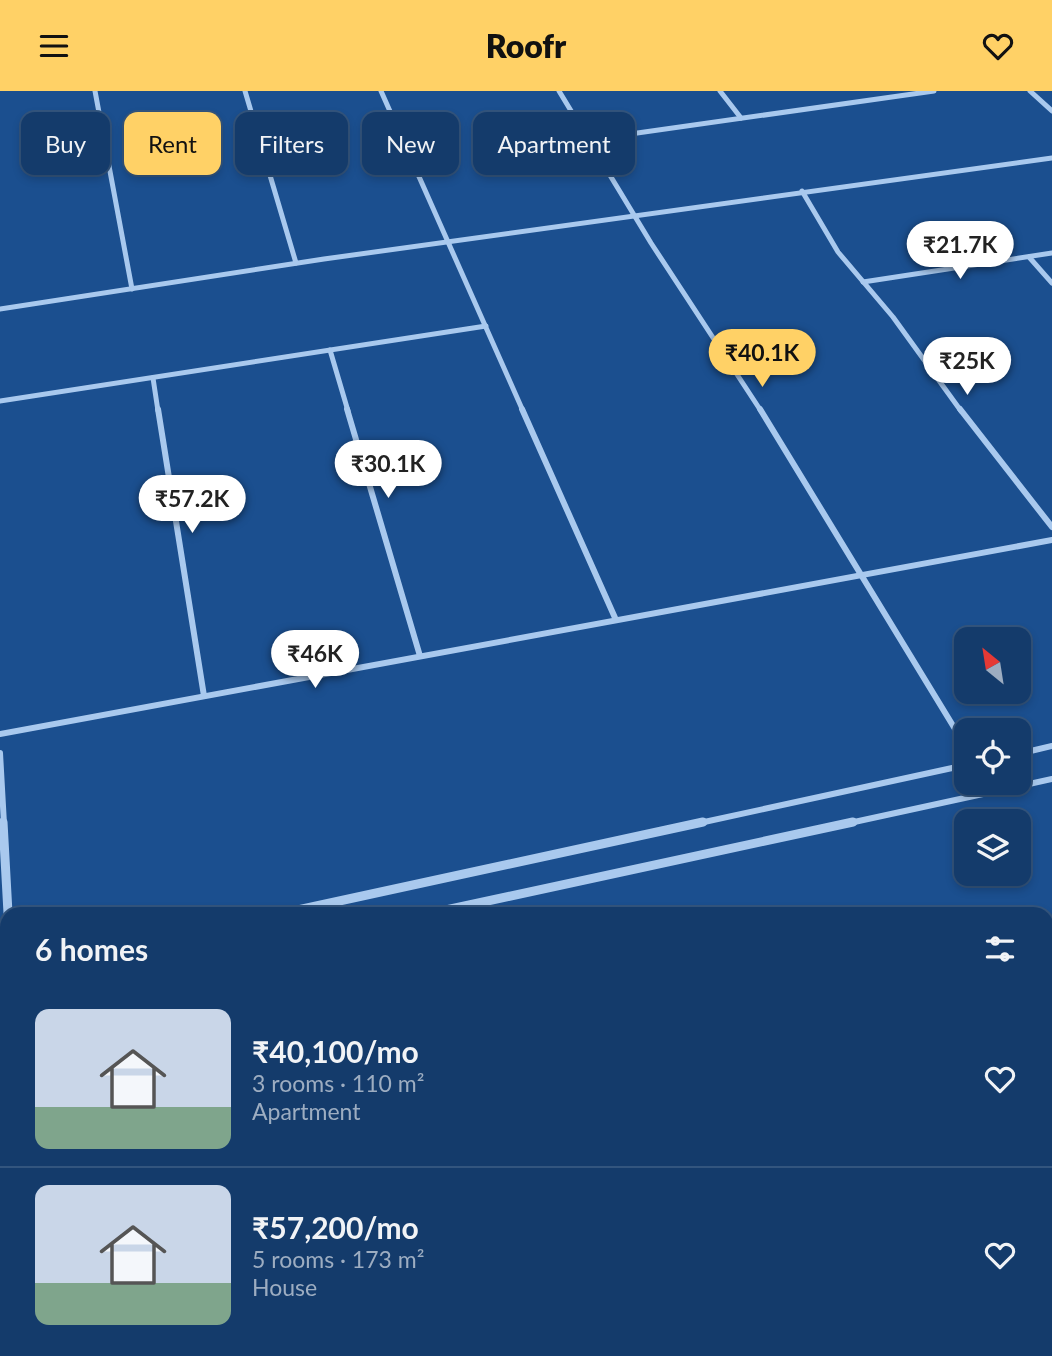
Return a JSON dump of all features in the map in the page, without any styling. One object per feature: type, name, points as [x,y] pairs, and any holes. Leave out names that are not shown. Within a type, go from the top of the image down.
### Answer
[{"type":"street","points":[[95,91],[132,289]]},
{"type":"street","points":[[245,91],[296,263]]},
{"type":"street","points":[[382,91],[616,620]]},
{"type":"street","points":[[559,91],[571,112]]},
{"type":"street","points":[[720,91],[741,118]]},
{"type":"street","points":[[635,133],[934,91]]},
{"type":"street","points":[[1030,91],[1052,111]]},
{"type":"street","points":[[0,309],[296,263],[1052,158]]},
{"type":"street","points":[[611,175],[651,243],[799,470],[954,727]]},
{"type":"street","points":[[802,191],[838,252],[1052,527]]},
{"type":"street","points":[[863,282],[1052,253]]},
{"type":"street","points":[[1029,257],[1052,283]]},
{"type":"street","points":[[0,401],[486,326]]},
{"type":"street","points":[[330,351],[420,656]]},
{"type":"street","points":[[153,378],[204,696]]},
{"type":"street","points":[[0,734],[1052,540]]},
{"type":"street","points":[[1031,751],[1052,746]]},
{"type":"street","points":[[0,753],[8,907]]},
{"type":"street","points":[[312,907],[954,768]]},
{"type":"street","points":[[1031,784],[1052,779]]},
{"type":"street","points":[[460,907],[978,795]]}]
